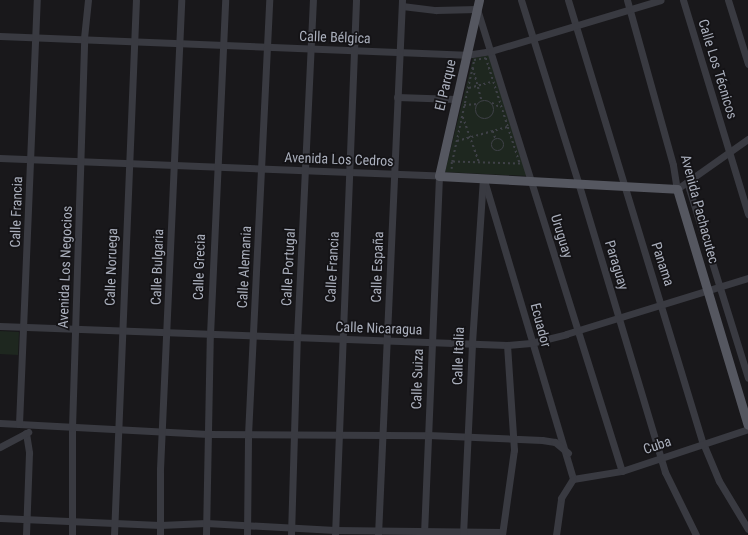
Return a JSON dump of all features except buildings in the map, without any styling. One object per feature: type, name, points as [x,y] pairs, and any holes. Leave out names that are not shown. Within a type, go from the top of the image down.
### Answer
[{"type":"main road","name":"El Parque","points":[[439,176],[458,103],[466,55],[478,4]]},
{"type":"main road","name":"Avenida Los Cedros","points":[[439,176],[624,184],[677,189]]},
{"type":"main road","name":"Avenida Pachacutec","points":[[677,189],[748,425]]},
{"type":"street","name":"Calle Francia","points":[[19,424],[25,328],[37,0]]},
{"type":"street","name":"Avenida Los Negocios","points":[[72,535],[72,428],[84,38],[88,0]]},
{"type":"street","name":"Calle Noruega","points":[[114,535],[121,332],[136,0]]},
{"type":"street","name":"Calle Bulgaria","points":[[160,535],[162,432],[180,0]]},
{"type":"street","name":"Calle Grecia","points":[[206,535],[210,335],[225,0]]},
{"type":"street","name":"Calle Alemania","points":[[247,535],[248,435],[254,336],[269,0]]},
{"type":"street","name":"Calle Portugal","points":[[292,532],[297,338],[313,0]]},
{"type":"street","name":"Calle Francia","points":[[335,533],[356,0]]},
{"type":"street","name":"Paraguay","points":[[521,0],[578,182],[665,472],[696,535]]},
{"type":"street","name":"Panama","points":[[568,0],[662,304],[703,443],[719,481],[748,529]]},
{"type":"street","name":"Avenida Pachacutec","points":[[627,0],[673,165],[677,189]]},
{"type":"street","name":"Calle Bélgica","points":[[0,36],[84,38],[466,55],[491,51],[661,0]]},
{"type":"street","name":"Calle Los Técnicos","points":[[683,0],[748,214]]},
{"type":"street","points":[[728,0],[748,64]]},
{"type":"street","points":[[402,3],[436,10],[478,4]]},
{"type":"street","name":"Calle España","points":[[378,533],[402,3]]},
{"type":"street","name":"Uruguay","points":[[478,4],[491,51],[622,471]]},
{"type":"street","points":[[397,97],[458,103]]},
{"type":"street","points":[[677,189],[748,139]]},
{"type":"street","name":"Avenida Los Cedros","points":[[0,158],[350,174],[439,176]]},
{"type":"street","name":"Calle Suiza","points":[[424,533],[439,176]]},
{"type":"street","name":"Ecuador","points":[[483,178],[521,300],[531,343],[568,454],[573,479]]},
{"type":"street","name":"Calle Italia","points":[[463,534],[472,343],[483,178]]},
{"type":"street","name":"Avenida Pachacutec","points":[[687,182],[748,378]]},
{"type":"street","name":"Calle Nicaragua","points":[[0,326],[167,334],[507,345],[531,343],[578,330],[748,278]]},
{"type":"street","points":[[0,518],[160,525],[206,523],[247,526],[292,532],[502,533],[514,440],[507,345]]},
{"type":"street","points":[[0,423],[118,431],[208,434],[294,436],[428,435],[468,436],[514,440],[542,440],[555,442],[568,454]]},
{"type":"street","points":[[0,446],[37,426]]},
{"type":"street","name":"Cuba","points":[[573,479],[622,471],[660,456],[748,429]]},
{"type":"street","points":[[26,433],[29,453],[25,519],[26,535]]},
{"type":"street","points":[[556,535],[561,498],[573,479]]},
{"type":"path","points":[[458,103],[468,89],[474,60],[486,58],[520,164],[452,162],[462,115]]},
{"type":"path","points":[[472,68],[482,101]]},
{"type":"path","points":[[468,89],[494,82]]},
{"type":"path","points":[[482,101],[492,103],[494,110],[492,116],[486,119],[479,117],[476,111],[478,104],[482,101]]},
{"type":"path","points":[[458,103],[478,104]]},
{"type":"path","points":[[458,103],[479,163]]},
{"type":"path","points":[[456,141],[508,127]]},
{"type":"path","points":[[493,131],[496,140],[493,148],[501,151],[504,142],[496,140]]},
{"type":"shaded area","points":[[490,55],[527,176],[445,172],[473,58]]},
{"type":"shaded area","points":[[0,331],[19,332],[18,355],[0,354]]}]
